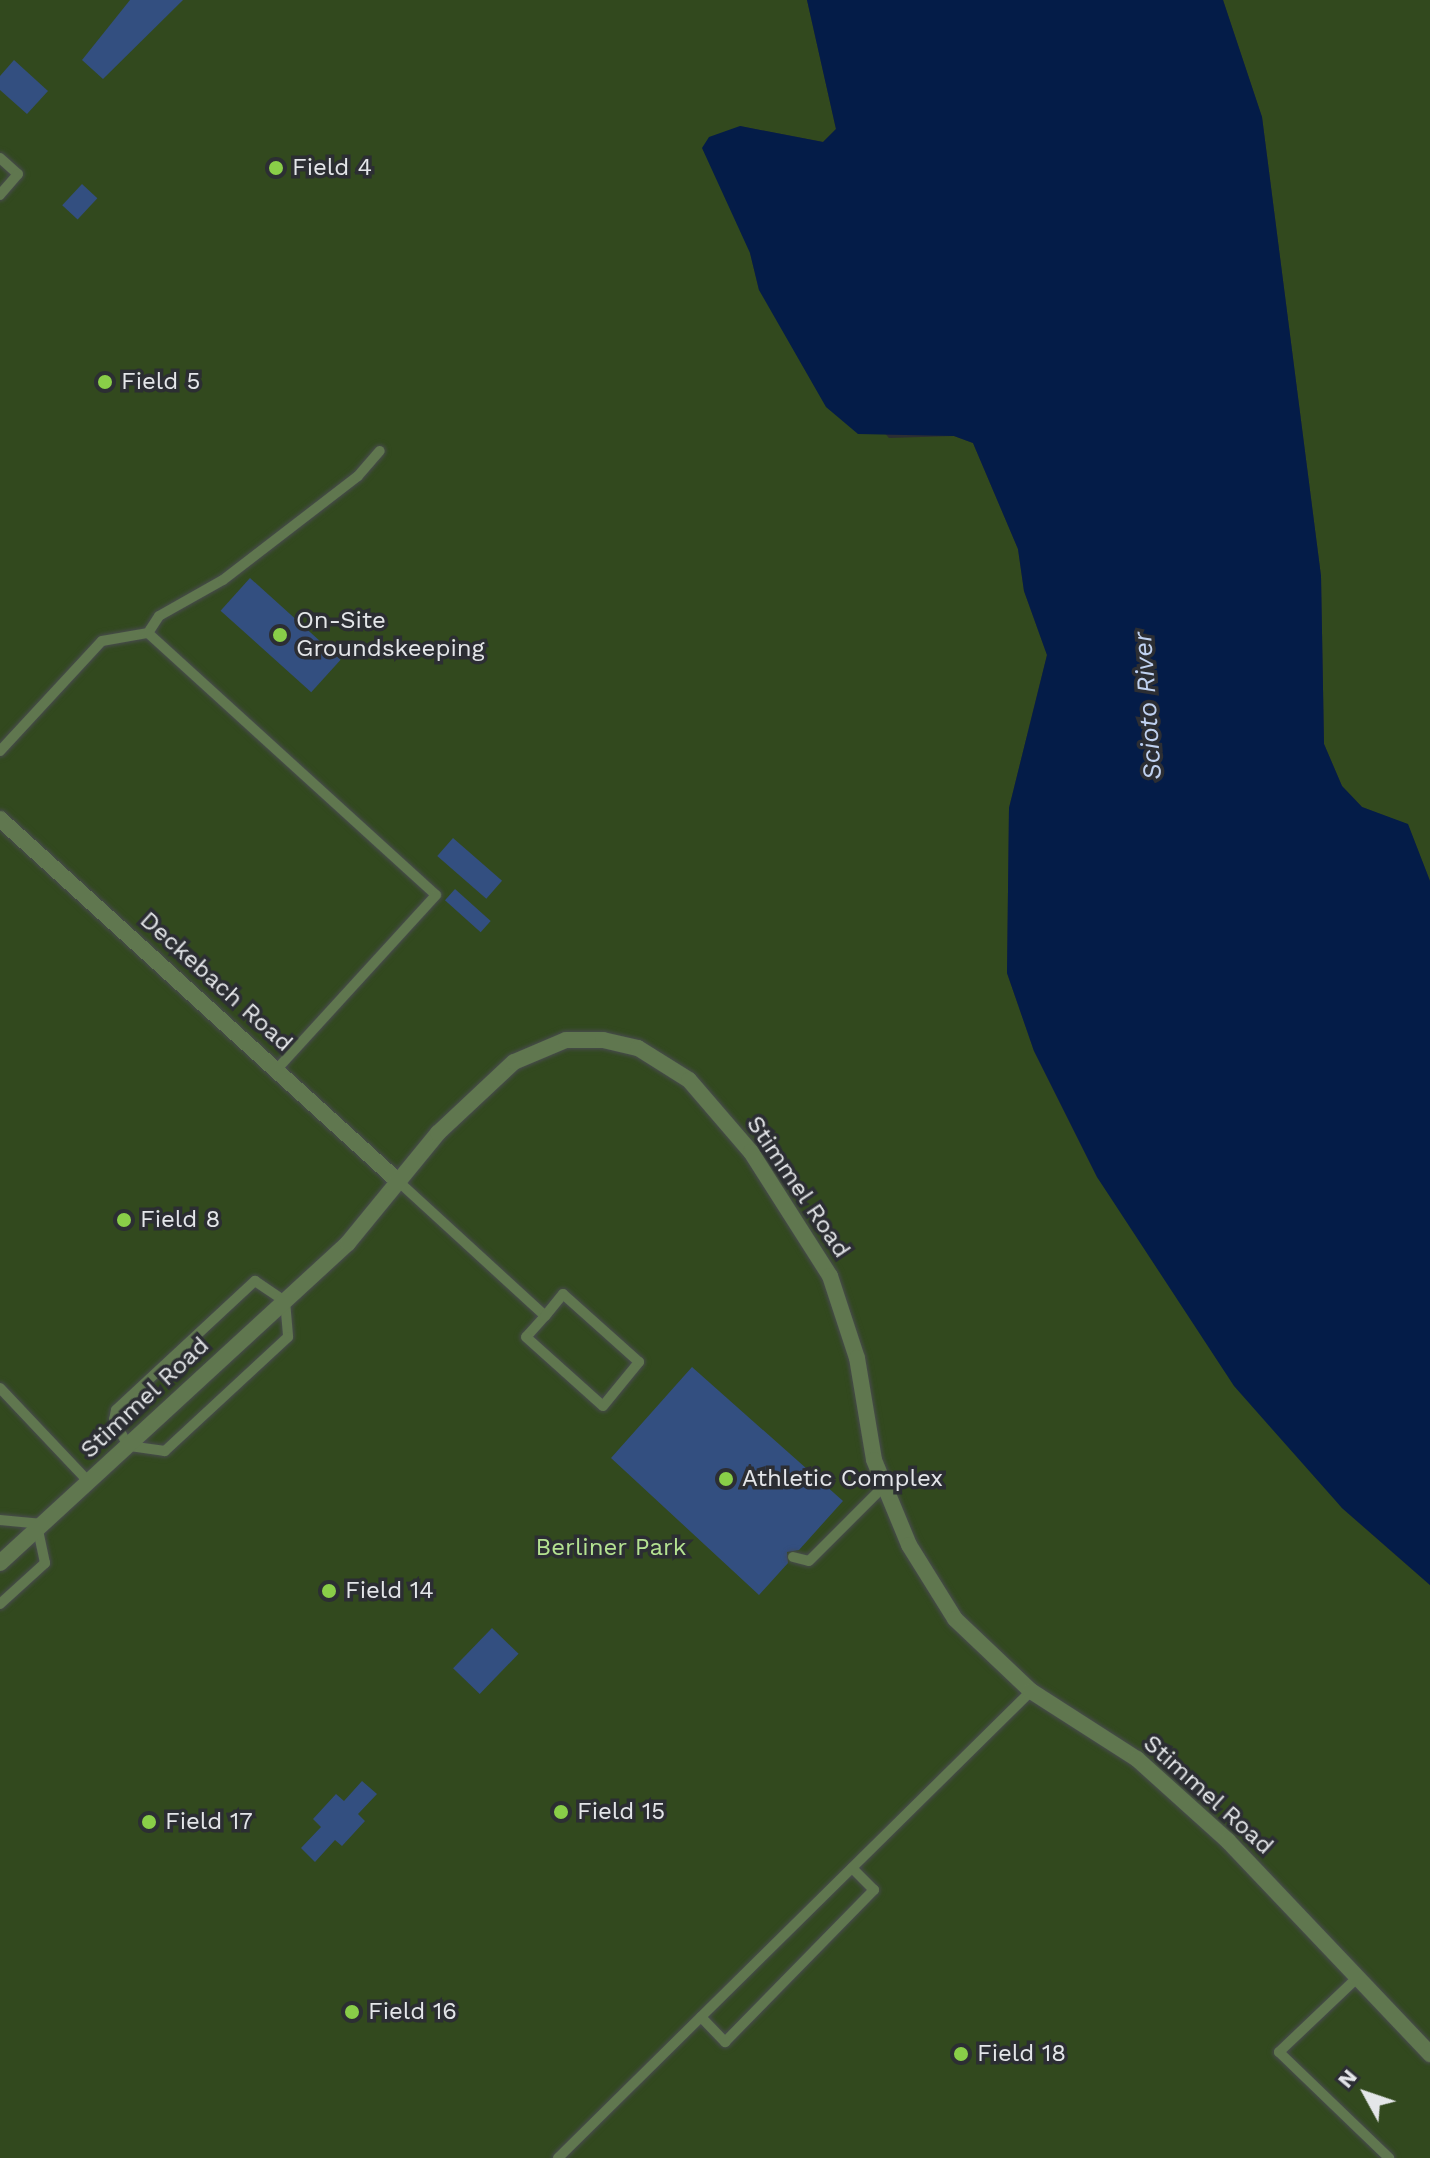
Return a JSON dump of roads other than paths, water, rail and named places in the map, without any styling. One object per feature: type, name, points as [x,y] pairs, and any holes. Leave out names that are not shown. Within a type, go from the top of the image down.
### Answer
[{"type":"street","name":"Deckebach Road","points":[[0,819],[399,1182]]},
{"type":"street","name":"Stimmel Road","points":[[0,1563],[348,1243],[467,1103],[514,1062],[566,1040],[603,1040],[638,1048],[689,1080],[751,1152],[830,1276],[857,1358],[874,1460],[909,1545],[955,1619],[1031,1691],[1137,1759],[1228,1841],[1430,2054]]},
{"type":"lane","points":[[0,158],[18,174],[0,195]]},
{"type":"lane","points":[[0,751],[102,641],[148,633],[159,616],[223,580],[358,476],[380,451]]},
{"type":"lane","points":[[148,633],[436,895],[276,1070]]},
{"type":"lane","points":[[399,1182],[545,1316]]},
{"type":"lane","points":[[255,1281],[285,1301],[288,1337],[165,1451],[128,1446],[114,1420],[116,1410],[247,1283],[255,1281]]},
{"type":"lane","points":[[563,1294],[639,1362],[603,1406],[526,1337],[545,1316],[563,1294]]},
{"type":"lane","points":[[0,1388],[89,1482]]},
{"type":"lane","points":[[793,1557],[809,1561],[885,1485]]},
{"type":"lane","points":[[0,1520],[41,1526],[45,1563],[0,1604]]},
{"type":"lane","points":[[558,2158],[1031,1691]]},
{"type":"lane","points":[[701,2017],[725,2042],[874,1890],[852,1868]]},
{"type":"lane","points":[[1358,1977],[1279,2052],[1389,2158]]},
{"type":"water","name":"Scioto River","points":[[807,0],[1223,0],[1262,117],[1321,576],[1324,744],[1342,786],[1362,807],[1408,824],[1430,881],[1430,1585],[1342,1508],[1234,1386],[1097,1177],[1034,1051],[1007,973],[1009,808],[1047,655],[1024,591],[1018,549],[973,443],[954,436],[858,434],[826,407],[759,290],[750,253],[702,148],[709,137],[740,126],[823,142],[836,129]]},
{"type":"place","name":"Field 4","points":[[276,168]]},
{"type":"place","name":"Field 5","points":[[105,382]]},
{"type":"place","name":"On-Site Groundskeeping","points":[[280,635]]},
{"type":"place","name":"Field 8","points":[[124,1220]]},
{"type":"place","name":"Athletic Complex","points":[[726,1479]]},
{"type":"place","name":"Field 14","points":[[329,1591]]},
{"type":"place","name":"Field 15","points":[[561,1812]]},
{"type":"place","name":"Field 17","points":[[149,1822]]},
{"type":"place","name":"Field 16","points":[[352,2012]]},
{"type":"place","name":"Field 18","points":[[961,2054]]},
{"type":"park label","name":"Berliner Park","points":[[611,1548]]}]
